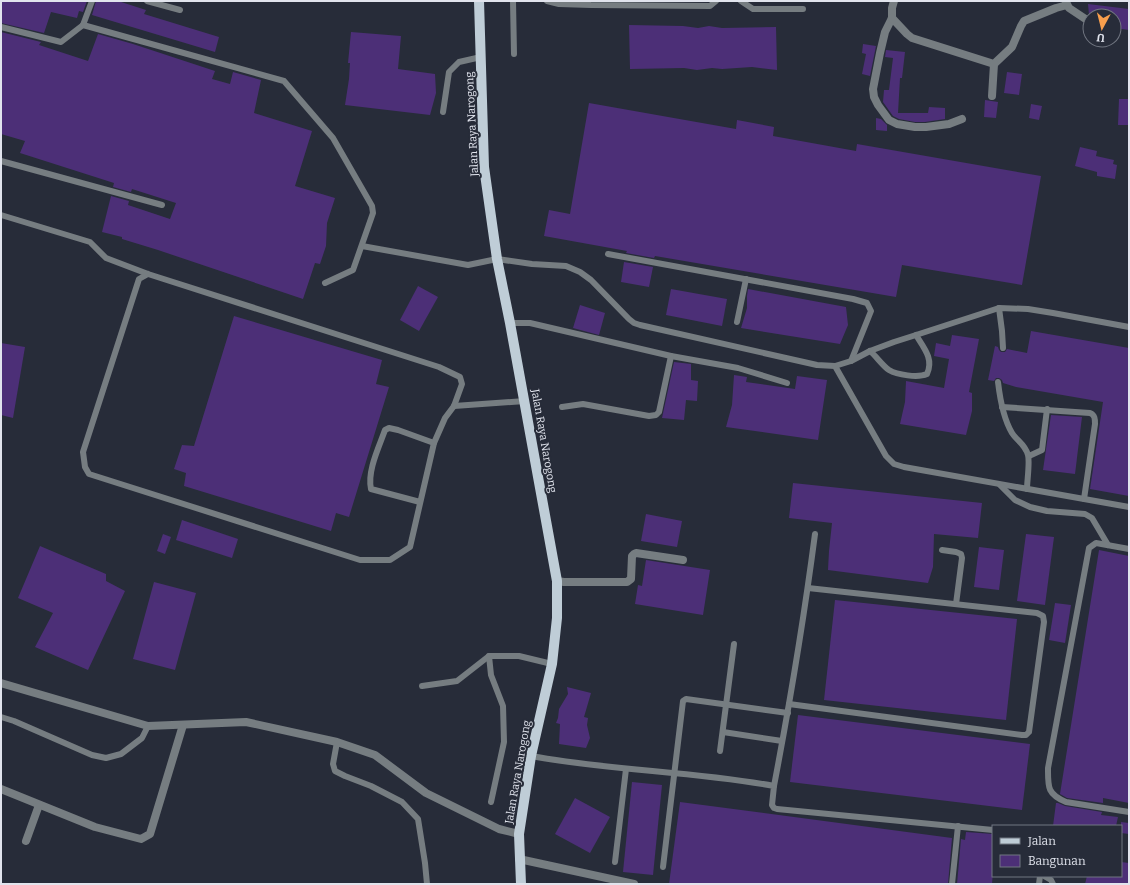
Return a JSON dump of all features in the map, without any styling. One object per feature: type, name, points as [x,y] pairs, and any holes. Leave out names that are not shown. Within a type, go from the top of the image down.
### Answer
[{"type":"main road","name":"Jalan Raya Narogong","points":[[480,1],[484,167],[497,259],[557,581],[557,618],[552,664],[531,756],[519,834],[521,884]]},
{"type":"street","points":[[894,1],[892,18],[885,32],[880,53],[873,89],[874,97],[889,120],[897,124],[926,127],[949,124],[962,118]]},
{"type":"street","points":[[992,96],[994,64],[1012,47],[1024,21],[1067,3],[1069,8],[1082,17]]},
{"type":"street","points":[[892,18],[912,38],[994,64]]},
{"type":"street","points":[[557,581],[627,582],[631,579],[632,556],[636,553],[683,560]]},
{"type":"street","points":[[1,683],[148,726],[246,722],[337,742],[375,754],[426,793],[499,829],[519,834]]},
{"type":"street","points":[[1,789],[95,828],[141,839],[150,834],[183,725]]},
{"type":"street","points":[[26,841],[39,805]]},
{"type":"street","points":[[519,859],[634,884]]},
{"type":"lane","points":[[1,27],[61,42],[83,25],[92,1]]},
{"type":"lane","points":[[147,1],[180,10]]},
{"type":"lane","points":[[513,1],[514,54]]},
{"type":"lane","points":[[547,1],[559,4],[591,5],[710,6],[716,1]]},
{"type":"lane","points":[[741,1],[753,9],[803,9]]},
{"type":"lane","points":[[83,25],[284,81],[333,138],[372,206],[373,213],[353,270],[325,283]]},
{"type":"lane","points":[[443,112],[449,72],[459,62],[481,57]]},
{"type":"lane","points":[[1,161],[162,205]]},
{"type":"lane","points":[[1,214],[90,242],[106,258],[148,274],[439,367],[460,377],[462,384],[454,406],[445,418],[434,443],[410,547],[390,560],[360,560],[90,474],[85,467],[83,452],[139,279],[148,274]]},
{"type":"lane","points":[[362,246],[468,265],[497,259],[532,264],[566,266],[580,272],[591,280],[628,319],[634,323],[817,365],[835,366],[851,361],[870,351],[894,342],[999,308],[1053,313],[1129,327]]},
{"type":"lane","points":[[608,254],[854,299],[867,303],[871,311],[851,361]]},
{"type":"lane","points":[[737,322],[746,279]]},
{"type":"lane","points":[[999,308],[1003,348]]},
{"type":"lane","points":[[510,323],[530,323],[671,356],[738,368],[787,383]]},
{"type":"lane","points":[[870,351],[889,370],[922,377],[928,372],[929,358],[916,335]]},
{"type":"lane","points":[[562,407],[583,404],[649,416],[656,415],[659,412],[671,356]]},
{"type":"lane","points":[[835,366],[886,456],[894,464],[1000,485],[1129,507]]},
{"type":"lane","points":[[998,382],[1002,407],[1012,434],[1024,445],[1029,456],[1027,489]]},
{"type":"lane","points":[[454,406],[524,401]]},
{"type":"lane","points":[[1002,407],[1090,413],[1095,416],[1084,499]]},
{"type":"lane","points":[[1029,456],[1042,450],[1048,409]]},
{"type":"lane","points":[[420,502],[371,489],[371,472],[385,430],[389,428],[434,443]]},
{"type":"lane","points":[[1000,485],[1015,500],[1030,507],[1047,511],[1085,514],[1092,518],[1108,545]]},
{"type":"lane","points":[[815,534],[808,588],[772,805],[777,809],[992,830]]},
{"type":"lane","points":[[1129,549],[1096,543],[1089,548],[1048,768],[1048,781],[1051,793],[1057,799],[1066,802],[1129,812]]},
{"type":"lane","points":[[942,550],[961,554],[962,558],[956,604]]},
{"type":"lane","points":[[789,704],[1026,735],[1029,732],[1044,622],[1043,616],[1037,613],[808,588]]},
{"type":"lane","points":[[720,751],[734,644]]},
{"type":"lane","points":[[422,686],[457,681],[489,656],[519,656],[552,664]]},
{"type":"lane","points":[[489,656],[492,675],[503,706],[504,742],[491,802]]},
{"type":"lane","points":[[663,867],[683,701],[686,699],[788,713]]},
{"type":"lane","points":[[1,718],[14,721],[92,755],[106,758],[121,754],[142,738],[148,726]]},
{"type":"lane","points":[[723,732],[782,741]]},
{"type":"lane","points":[[337,742],[333,764],[335,770],[402,802],[418,820],[427,884]]},
{"type":"lane","points":[[531,756],[556,761],[749,781],[774,786]]},
{"type":"lane","points":[[615,862],[626,769]]},
{"type":"lane","points":[[952,884],[958,826]]},
{"type":"lane","points":[[1046,877],[1053,884]]},
{"type":"building","points":[[1,1],[87,1],[83,12],[79,11],[77,18],[51,12],[44,33],[1,23]]},
{"type":"building","points":[[96,1],[118,1],[146,10],[144,14],[219,37],[215,52],[92,15]]},
{"type":"building","points":[[1088,4],[1121,8],[1088,8]]},
{"type":"building","points":[[1122,8],[1129,9],[1129,30],[1122,29]]},
{"type":"building","points":[[629,25],[683,26],[698,28],[709,26],[722,28],[776,27],[777,70],[752,67],[697,70],[684,68],[630,69]]},
{"type":"building","points":[[1,32],[41,42],[39,45],[88,61],[98,34],[215,71],[212,79],[230,84],[233,72],[261,80],[254,113],[312,131],[295,186],[335,198],[327,223],[326,246],[320,264],[315,263],[303,299],[122,239],[122,237],[102,232],[111,196],[129,201],[128,205],[170,219],[176,203],[132,189],[131,192],[113,187],[114,183],[20,153],[25,141],[1,134]]},
{"type":"building","points":[[351,32],[401,36],[398,69],[435,74],[436,93],[430,115],[345,105],[349,79],[350,63],[348,63]]},
{"type":"building","points":[[863,44],[876,46],[870,76],[862,74],[866,54],[862,53]]},
{"type":"building","points":[[886,50],[905,52],[902,78],[900,78],[898,113],[928,113],[929,107],[945,108],[945,119],[915,122],[899,119],[893,116],[883,102],[884,90],[889,90],[893,58],[885,57]]},
{"type":"building","points":[[1007,72],[1022,74],[1019,95],[1004,93]]},
{"type":"building","points":[[1119,99],[1128,99],[1128,125],[1118,125]]},
{"type":"building","points":[[985,100],[998,102],[996,118],[984,117]]},
{"type":"building","points":[[589,103],[736,129],[737,120],[774,127],[773,136],[856,151],[857,144],[1041,176],[1022,285],[902,265],[896,297],[655,256],[654,258],[626,253],[627,251],[544,236],[549,210],[570,214]]},
{"type":"building","points":[[1031,104],[1042,106],[1039,120],[1029,118]]},
{"type":"building","points":[[876,118],[881,119],[887,125],[887,131],[876,130]]},
{"type":"building","points":[[1080,147],[1097,151],[1096,156],[1114,160],[1113,164],[1117,165],[1115,179],[1097,176],[1097,172],[1075,166]]},
{"type":"building","points":[[624,262],[653,267],[649,287],[621,282]]},
{"type":"building","points":[[418,286],[438,297],[419,331],[400,320]]},
{"type":"building","points":[[671,289],[727,299],[722,326],[666,315]]},
{"type":"building","points":[[748,289],[846,307],[848,325],[840,344],[741,328],[747,308]]},
{"type":"building","points":[[580,305],[605,313],[599,335],[573,328]]},
{"type":"building","points":[[234,316],[382,360],[376,384],[389,387],[349,517],[336,513],[331,531],[184,486],[186,473],[174,469],[182,445],[194,446]]},
{"type":"building","points":[[1031,331],[1129,348],[1129,496],[1090,489],[1103,402],[1016,387],[1003,383],[999,378],[996,378],[994,381],[988,380],[995,346],[998,347],[1001,352],[1005,352],[1007,349],[1027,353]]},
{"type":"building","points":[[952,335],[979,339],[969,392],[972,393],[972,411],[966,435],[900,424],[905,402],[906,381],[944,388],[949,359],[934,356],[936,343],[950,346]]},
{"type":"building","points":[[1,343],[25,347],[13,418],[1,415]]},
{"type":"building","points":[[674,362],[691,364],[691,380],[698,381],[697,401],[686,400],[684,420],[662,418]]},
{"type":"building","points":[[734,375],[747,377],[746,382],[795,389],[797,376],[827,380],[818,440],[726,427],[732,405]]},
{"type":"building","points":[[1051,415],[1082,417],[1075,474],[1043,470]]},
{"type":"building","points":[[793,483],[982,503],[978,538],[934,534],[933,567],[928,583],[828,570],[832,523],[789,518]]},
{"type":"building","points":[[646,514],[682,521],[677,547],[641,541]]},
{"type":"building","points":[[182,520],[238,539],[232,558],[176,540]]},
{"type":"building","points":[[163,534],[171,537],[165,554],[157,551]]},
{"type":"building","points":[[1026,534],[1054,537],[1045,605],[1017,601]]},
{"type":"building","points":[[40,546],[106,574],[106,581],[125,591],[88,670],[35,647],[53,613],[18,598]]},
{"type":"building","points":[[979,547],[1004,550],[999,590],[974,587]]},
{"type":"building","points":[[1099,550],[1129,556],[1129,803],[1103,798],[1103,803],[1067,798],[1060,794]]},
{"type":"building","points":[[646,560],[710,570],[703,615],[635,604],[638,585],[642,586]]},
{"type":"building","points":[[154,582],[196,593],[175,670],[133,659]]},
{"type":"building","points":[[835,600],[1017,619],[1006,720],[824,700]]},
{"type":"building","points":[[1055,603],[1071,605],[1065,643],[1049,640]]},
{"type":"building","points":[[567,687],[591,693],[584,717],[588,718],[587,725],[590,738],[586,748],[559,744],[560,724],[556,723],[559,709],[568,694]]},
{"type":"building","points":[[798,715],[1030,744],[1022,810],[790,782]]},
{"type":"building","points":[[632,782],[662,785],[653,875],[623,872]]},
{"type":"building","points":[[575,798],[610,817],[590,853],[555,834]]},
{"type":"building","points":[[680,802],[952,838],[948,884],[669,884]]},
{"type":"building","points":[[1056,803],[1065,806],[1102,812],[1101,815],[1118,817],[1116,825],[1053,825]]},
{"type":"building","points":[[1121,822],[1129,823],[1129,834],[1122,833]]},
{"type":"building","points":[[966,832],[992,834],[992,884],[957,884],[961,839],[965,840]]},
{"type":"building","points":[[1122,862],[1129,863],[1129,884],[1085,884],[1087,877],[1122,877]]}]
